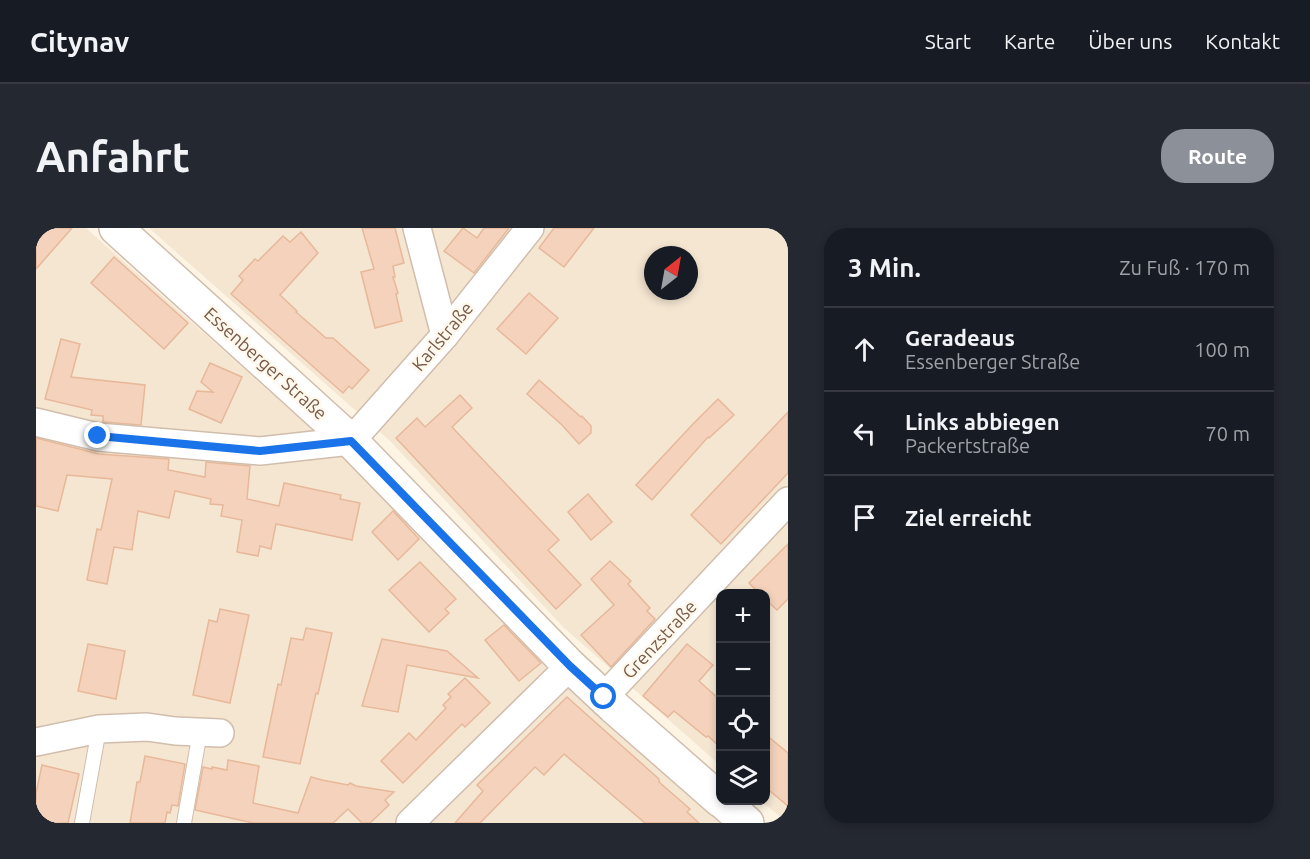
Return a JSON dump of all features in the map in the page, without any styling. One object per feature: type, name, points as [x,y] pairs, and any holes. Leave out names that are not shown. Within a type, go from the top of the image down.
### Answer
[{"type":"street","name":"Essenberger Straße","points":[[116,228],[351,441],[570,666],[716,796]]},
{"type":"street","points":[[417,228],[445,335]]},
{"type":"street","name":"Karlstraße","points":[[351,441],[445,335],[530,228]]},
{"type":"street","points":[[36,422],[98,436],[260,451],[351,441]]},
{"type":"street","name":"Grenzstraße","points":[[609,702],[788,501]]},
{"type":"street","points":[[410,823],[570,666]]},
{"type":"street","points":[[36,742],[99,729],[147,727],[210,733]]},
{"type":"street","name":"Essenberger Straße","points":[[727,805],[747,823]]},
{"type":"lane","points":[[82,823],[99,729]]},
{"type":"lane","points":[[184,823],[210,733]]},
{"type":"shaded area","points":[[36,228],[86,228],[436,540],[571,692],[720,823],[36,823]]},
{"type":"shaded area","points":[[149,228],[788,228],[788,823],[766,805],[770,805],[770,589],[716,589],[716,761],[563,627],[390,441]]},
{"type":"building","points":[[36,228],[72,228],[36,269]]},
{"type":"building","points":[[362,228],[395,228],[404,263],[393,266],[402,321],[375,328],[361,272],[374,269]]},
{"type":"building","points":[[463,228],[477,238],[484,228],[509,228],[474,273],[444,251]]},
{"type":"building","points":[[554,228],[594,228],[564,267],[539,248]]},
{"type":"building","points":[[301,232],[318,253],[280,295],[326,338],[333,338],[369,370],[352,389],[349,386],[343,393],[231,294],[243,280],[239,276],[255,259],[258,261],[283,236],[290,242]]},
{"type":"building","points":[[114,257],[188,323],[164,349],[91,283]]},
{"type":"building","points":[[529,293],[558,318],[526,354],[497,329]]},
{"type":"building","points":[[61,339],[80,344],[71,377],[145,385],[141,425],[103,422],[103,416],[91,415],[92,410],[45,399]]},
{"type":"building","points":[[210,363],[242,377],[221,423],[189,409],[197,391],[213,392],[201,382]]},
{"type":"building","points":[[539,380],[591,426],[591,433],[579,444],[562,425],[527,394]]},
{"type":"building","points":[[460,395],[472,408],[452,427],[559,540],[548,550],[581,585],[556,609],[396,438],[417,418],[425,427]]},
{"type":"building","points":[[718,399],[734,415],[708,437],[652,500],[636,485]]},
{"type":"building","points":[[788,412],[788,473],[721,544],[691,515]]},
{"type":"building","points":[[36,438],[99,454],[169,459],[168,470],[205,477],[206,462],[250,466],[247,499],[279,506],[284,483],[341,495],[340,499],[360,503],[352,540],[276,524],[271,549],[260,546],[258,556],[237,552],[242,520],[221,516],[223,505],[210,504],[211,499],[175,491],[169,518],[138,511],[132,550],[114,547],[107,584],[87,580],[97,529],[101,530],[112,479],[67,475],[58,511],[36,506]]},
{"type":"building","points":[[588,494],[612,522],[591,540],[568,512]]},
{"type":"building","points":[[393,511],[419,539],[398,560],[372,532]]},
{"type":"building","points":[[788,544],[788,599],[777,610],[770,604],[770,589],[755,589],[749,583]]},
{"type":"building","points":[[610,561],[631,581],[628,584],[650,608],[647,611],[655,619],[611,667],[581,635],[614,605],[591,579]]},
{"type":"building","points":[[420,562],[456,599],[445,609],[449,613],[429,632],[389,590]]},
{"type":"building","points":[[220,609],[249,615],[230,703],[193,695],[209,620],[217,622]]},
{"type":"building","points":[[504,625],[541,663],[519,681],[485,640]]},
{"type":"building","points":[[306,628],[332,633],[300,764],[263,757],[278,684],[281,685],[291,638],[303,640]]},
{"type":"building","points":[[382,639],[447,651],[478,678],[407,665],[398,712],[362,706]]},
{"type":"building","points":[[88,644],[125,651],[116,699],[78,691]]},
{"type":"building","points":[[687,644],[713,665],[699,681],[716,696],[716,743],[674,711],[668,717],[643,696]]},
{"type":"building","points":[[465,678],[490,703],[465,727],[462,724],[403,783],[381,761],[409,733],[416,740],[446,708],[443,705],[451,697],[448,694]]},
{"type":"building","points":[[567,697],[659,779],[659,782],[690,809],[687,812],[699,823],[645,823],[564,754],[544,775],[535,767],[480,823],[455,823],[483,791],[477,785]]},
{"type":"building","points":[[770,738],[788,753],[788,806],[770,791]]},
{"type":"building","points":[[145,756],[185,764],[178,806],[172,805],[170,813],[167,812],[165,823],[130,823],[137,782],[140,782]]},
{"type":"building","points":[[228,760],[259,766],[253,803],[298,813],[311,777],[394,792],[385,800],[389,805],[370,823],[362,823],[348,809],[333,823],[253,823],[195,810],[203,767],[227,770]]},
{"type":"building","points":[[42,765],[79,774],[68,823],[36,823],[36,793]]},
{"type":"route","points":[[98,436],[260,451],[351,441],[570,666],[604,697]]}]
